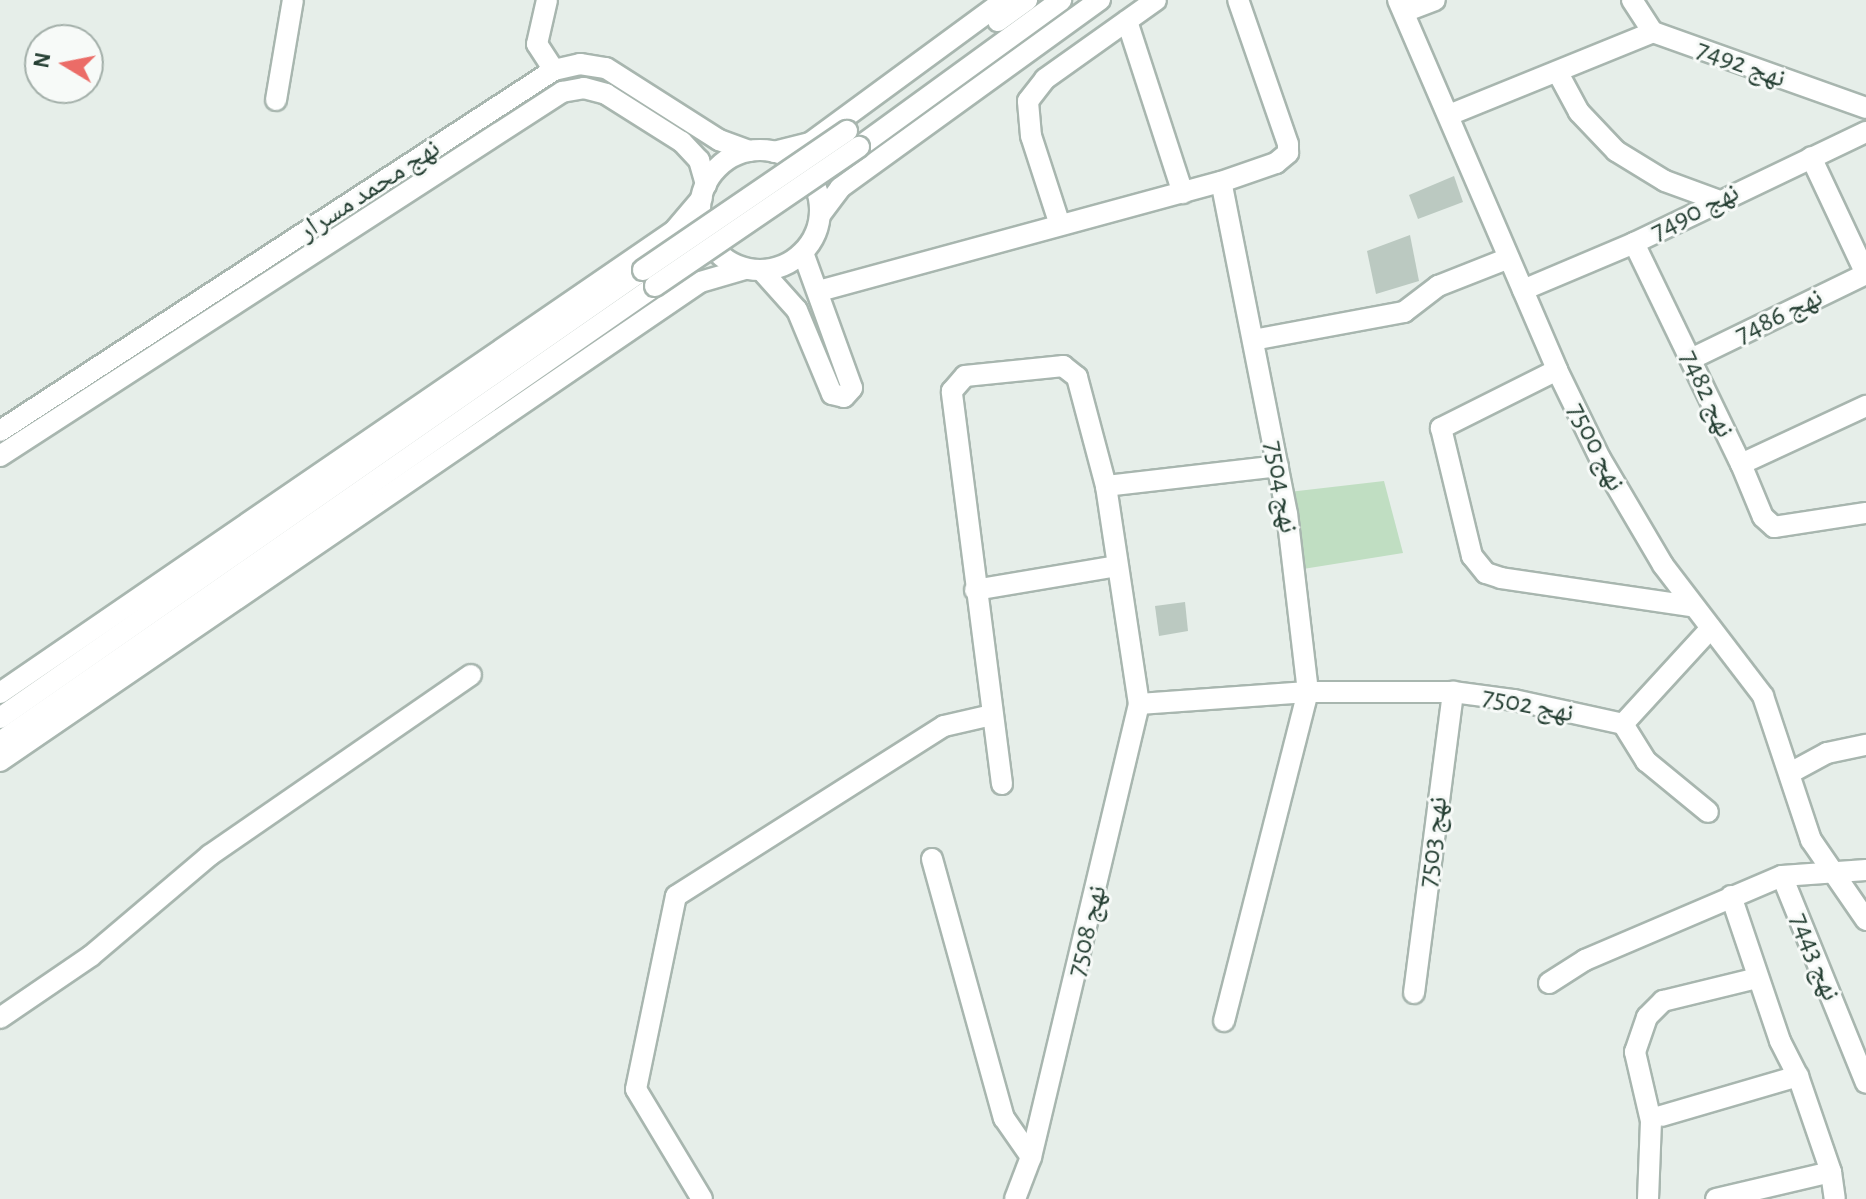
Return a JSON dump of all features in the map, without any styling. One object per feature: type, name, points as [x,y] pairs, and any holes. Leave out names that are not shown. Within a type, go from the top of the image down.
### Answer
[{"type":"street","points":[[276,100],[293,0]]},
{"type":"street","points":[[547,0],[537,44],[554,70]]},
{"type":"street","points":[[0,693],[674,231],[719,167],[749,151],[774,152],[810,143],[1005,0]]},
{"type":"street","points":[[853,139],[1027,0]]},
{"type":"street","points":[[0,718],[1061,0]]},
{"type":"street","points":[[0,761],[687,291],[722,272],[784,266],[803,253],[820,215],[840,188],[1100,0]]},
{"type":"street","points":[[1059,222],[1031,136],[1028,101],[1045,79],[1156,0]]},
{"type":"street","points":[[819,291],[1059,222],[1183,193],[1276,163],[1288,144],[1238,0]]},
{"type":"street","points":[[1401,6],[1435,0]]},
{"type":"street","points":[[1449,115],[1653,32],[1632,0]]},
{"type":"street","name":"نهج 7500","points":[[1401,6],[1557,370],[1638,527],[1691,606],[1763,696],[1806,826],[1829,870],[1866,920]]},
{"type":"street","points":[[1127,21],[1183,193]]},
{"type":"street","name":"نهج 7492","points":[[1653,32],[1866,108]]},
{"type":"street","name":"نهج محمد مسرار","points":[[0,431],[554,70],[580,64],[606,68],[726,144],[749,151]]},
{"type":"street","points":[[1558,73],[1585,121],[1616,151],[1665,181],[1717,200]]},
{"type":"street","name":"نهج محمد مسرار","points":[[0,456],[562,92],[584,88],[606,94],[682,142],[699,160],[704,191]]},
{"type":"street","name":"نهج 7490","points":[[1523,290],[1634,243],[1717,200],[1866,132]]},
{"type":"street","points":[[774,152],[809,175],[820,215]]},
{"type":"street","points":[[1811,157],[1866,274]]},
{"type":"street","name":"نهج 7504","points":[[1221,182],[1278,466],[1308,692],[1224,1021]]},
{"type":"street","points":[[704,191],[701,218],[712,246],[754,270],[797,310],[832,394],[844,397],[852,388],[803,253]]},
{"type":"street","name":"نهج 7482","points":[[1634,243],[1741,464],[1866,406]]},
{"type":"street","points":[[1253,340],[1404,312],[1438,286],[1509,258]]},
{"type":"street","name":"نهج 7486","points":[[1691,359],[1866,274]]},
{"type":"street","points":[[0,742],[649,278]]},
{"type":"street","points":[[1002,784],[951,406],[958,381],[1037,365],[1070,368],[1083,394],[1106,486],[1139,704]]},
{"type":"street","points":[[1557,370],[1441,428],[1472,556],[1486,573],[1501,578],[1691,606]]},
{"type":"street","points":[[1741,464],[1763,517],[1774,527],[1866,513]]},
{"type":"street","points":[[1106,486],[1278,466]]},
{"type":"street","points":[[975,590],[1117,566]]},
{"type":"street","points":[[1708,812],[1646,761],[1623,724],[1711,628]]},
{"type":"street","points":[[0,1018],[91,956],[210,855],[471,675]]},
{"type":"street","name":"نهج 7502","points":[[1139,704],[1308,692],[1453,692],[1623,724]]},
{"type":"street","name":"نهج 7503","points":[[1414,993],[1453,692]]},
{"type":"street","name":"نهج 7508","points":[[1015,1199],[1031,1157],[1139,704]]},
{"type":"street","points":[[702,1199],[636,1089],[676,896],[944,726],[992,715]]},
{"type":"street","points":[[1790,773],[1827,753],[1866,745]]},
{"type":"street","points":[[932,859],[1004,1118],[1031,1157]]},
{"type":"street","points":[[1549,983],[1585,960],[1782,876],[1829,870],[1866,870]]},
{"type":"street","name":"نهج 7443","points":[[1782,876],[1866,1083]]},
{"type":"street","points":[[1731,896],[1757,978],[1798,1076],[1831,1172],[1835,1199]]},
{"type":"street","points":[[1648,1199],[1651,1121],[1635,1052],[1647,1017],[1663,1001],[1757,978]]},
{"type":"street","points":[[1661,1116],[1798,1076]]},
{"type":"street","points":[[1716,1199],[1831,1172]]},
{"type":"green space","points":[[1384,481],[1403,553],[1303,569],[1289,492]]},
{"type":"building","points":[[1454,176],[1463,202],[1418,219],[1409,195]]},
{"type":"building","points":[[1410,235],[1419,281],[1376,294],[1367,251]]},
{"type":"building","points":[[1185,602],[1188,631],[1159,636],[1155,606]]}]
